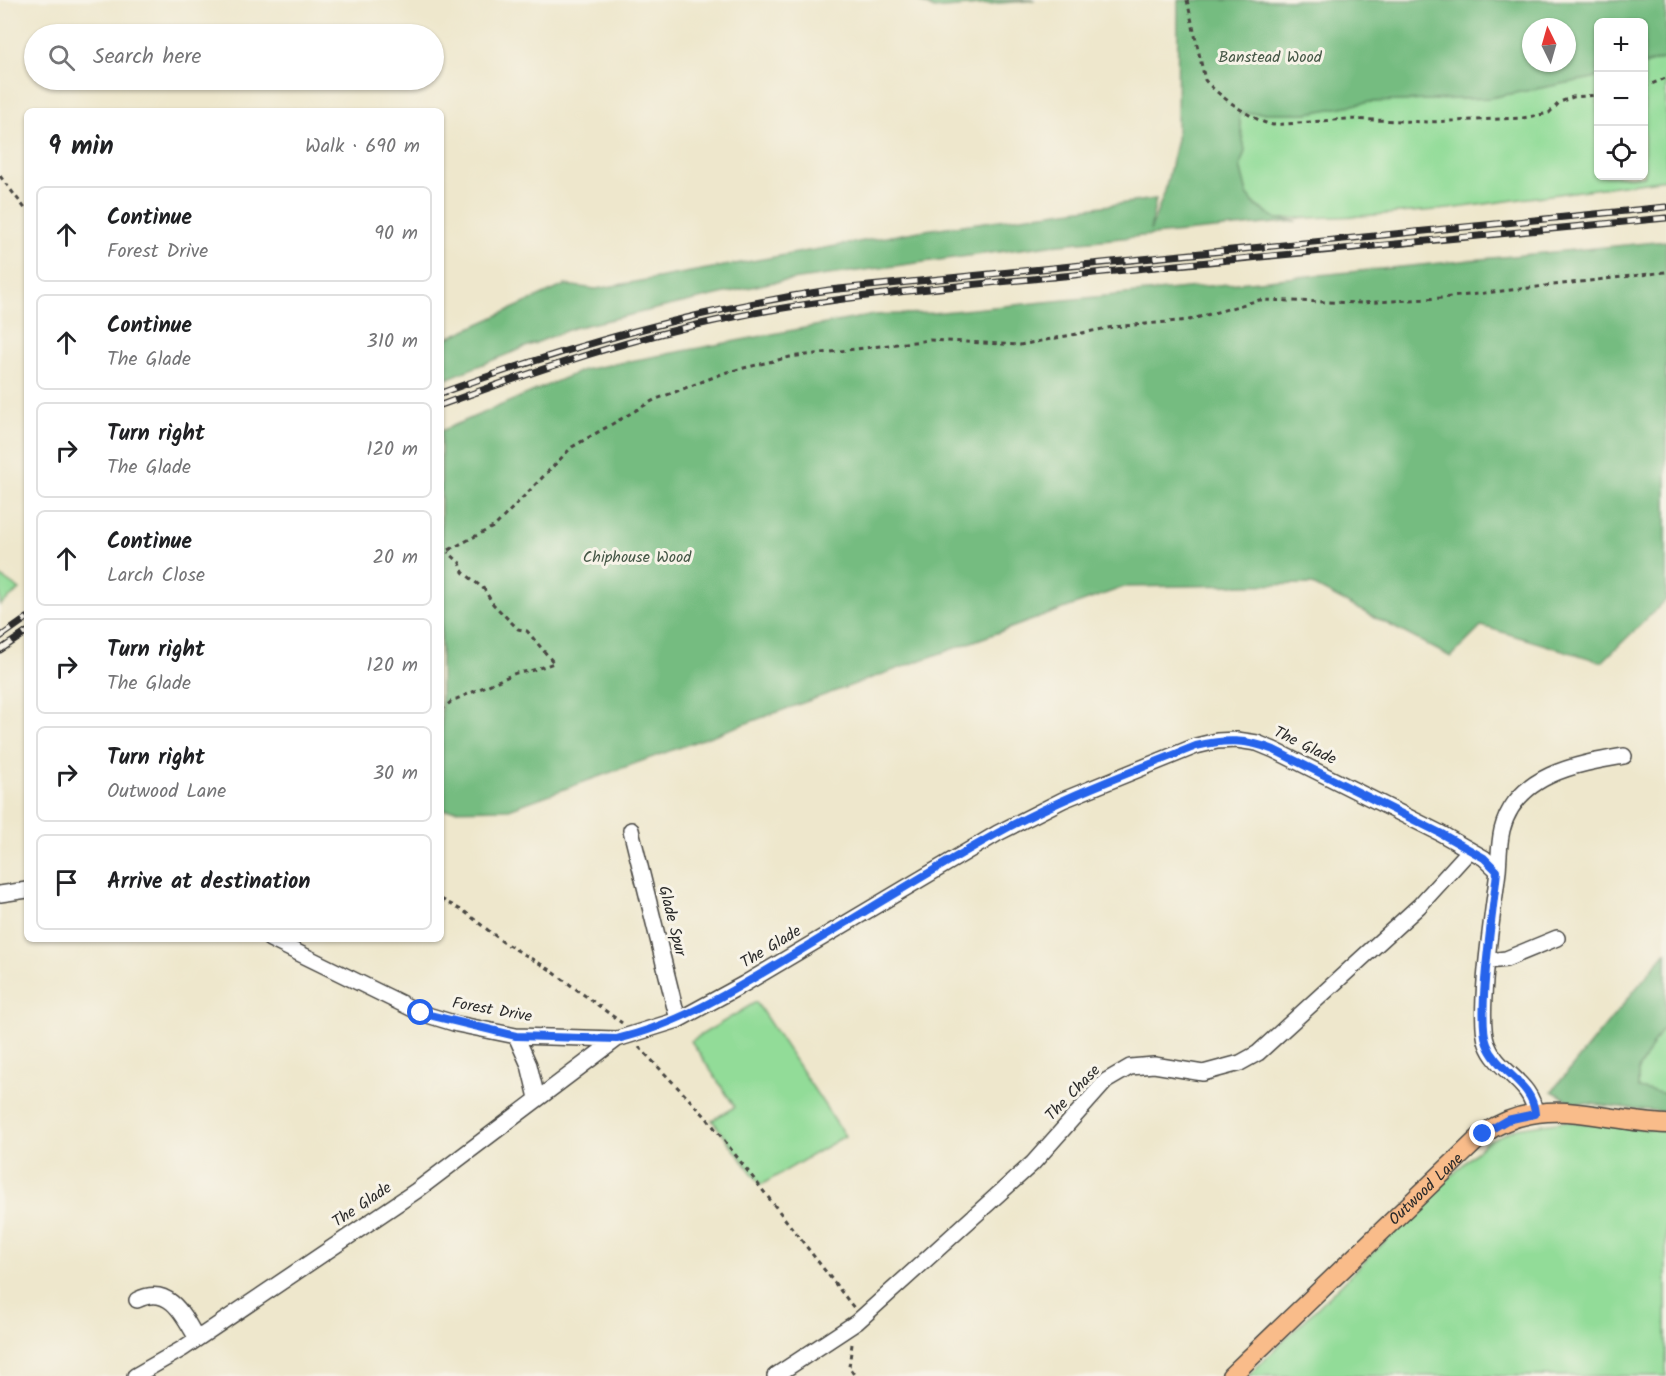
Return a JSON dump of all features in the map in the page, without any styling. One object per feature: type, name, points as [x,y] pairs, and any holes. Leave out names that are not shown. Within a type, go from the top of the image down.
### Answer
[{"type":"main road","name":"Outwood Lane","points":[[1231,1376],[1483,1134],[1507,1120],[1535,1114],[1574,1111],[1666,1124]]},
{"type":"street","name":"The Glade","points":[[135,1376],[197,1339],[416,1191],[537,1098],[623,1038],[678,1020],[744,984],[998,832],[1063,800],[1196,746],[1216,741],[1257,743],[1274,750],[1470,850],[1497,871]]},
{"type":"street","points":[[1535,1114],[1534,1102],[1523,1086],[1493,1058],[1486,1042],[1484,1008],[1503,830],[1516,802],[1557,770],[1575,764],[1624,756]]},
{"type":"street","name":"Glade Spur","points":[[632,830],[678,1020]]},
{"type":"street","name":"The Chase","points":[[775,1376],[857,1322],[1033,1163],[1106,1081],[1130,1067],[1146,1066],[1203,1073],[1240,1063],[1258,1053],[1419,906],[1470,850]]},
{"type":"street","points":[[0,894],[24,890]]},
{"type":"street","points":[[1489,962],[1506,959],[1557,938]]},
{"type":"street","name":"Forest Drive","points":[[276,942],[421,1013],[516,1036],[623,1038]]},
{"type":"street","points":[[516,1036],[529,1065],[537,1098]]},
{"type":"street","points":[[137,1300],[158,1294],[167,1297],[197,1339]]},
{"type":"path","points":[[1187,0],[1205,80],[1213,90],[1261,123],[1273,125],[1347,119],[1428,122],[1523,118],[1549,113],[1560,102],[1573,97],[1594,95]]},
{"type":"path","points":[[1648,85],[1666,78]]},
{"type":"path","points":[[0,176],[24,207]]},
{"type":"path","points":[[444,553],[495,526],[572,447],[654,400],[727,372],[759,364],[790,357],[930,340],[1020,345],[1113,327],[1189,320],[1259,300],[1361,303],[1442,298],[1666,272]]},
{"type":"path","points":[[444,708],[452,701],[516,672],[530,671],[554,663],[527,631],[518,629],[493,604],[484,589],[463,572],[460,563],[448,552]]},
{"type":"path","points":[[444,901],[465,912],[503,942],[549,969],[624,1025],[623,1038],[706,1117],[854,1309],[857,1322],[849,1355],[849,1367],[855,1376]]},
{"type":"green space","points":[[917,0],[1035,0],[934,9]]},
{"type":"green space","name":"Banstead Wood","points":[[1178,0],[1666,0],[1666,58],[1648,64],[1648,18],[1594,18],[1594,78],[1489,98],[1369,102],[1308,113],[1243,113],[1239,117],[1245,151],[1240,166],[1247,194],[1256,206],[1277,219],[1297,221],[1050,245],[769,283],[573,328],[444,380],[444,340],[565,285],[596,289],[925,230],[1156,199],[1150,231],[1165,191],[1177,139]]},
{"type":"green space","points":[[1666,58],[1666,179],[1449,209],[1361,216],[1277,219],[1256,206],[1247,194],[1240,166],[1245,151],[1239,117],[1243,113],[1308,113],[1369,102],[1489,98],[1594,78],[1594,180],[1648,180],[1648,64]]},
{"type":"green space","name":"Chiphouse Wood","points":[[1666,241],[1666,600],[1602,662],[1482,626],[1451,657],[1311,584],[1124,587],[509,809],[444,810],[444,430],[583,370],[873,315],[932,313]]},
{"type":"green space","points":[[0,576],[20,590],[0,605]]},
{"type":"green space","points":[[1666,952],[1666,1027],[1660,1031],[1638,1070],[1638,1088],[1666,1094],[1666,1112],[1572,1102],[1552,1091]]},
{"type":"green space","points":[[756,1002],[845,1136],[761,1185],[712,1120],[735,1107],[691,1041]]},
{"type":"green space","points":[[1666,1027],[1666,1094],[1638,1088],[1638,1070],[1660,1031]]},
{"type":"green space","points":[[1564,1121],[1666,1131],[1666,1376],[1248,1376],[1486,1142],[1517,1128]]},
{"type":"railway","points":[[444,392],[585,345],[680,319],[829,290],[1666,207]]},
{"type":"railway","points":[[444,404],[549,367],[659,334],[734,317],[823,302],[958,286],[1666,218]]},
{"type":"railway","points":[[0,637],[24,620]]},
{"type":"railway","points":[[0,650],[24,634]]},
{"type":"route","points":[[421,1013],[457,1024],[516,1036],[617,1039],[678,1020],[744,984],[998,832],[1063,800],[1196,746],[1216,741],[1237,740],[1257,743],[1274,750],[1440,833],[1484,858],[1497,871],[1484,1008],[1486,1042],[1493,1058],[1523,1086],[1534,1102],[1535,1114],[1507,1120],[1483,1134]]}]
